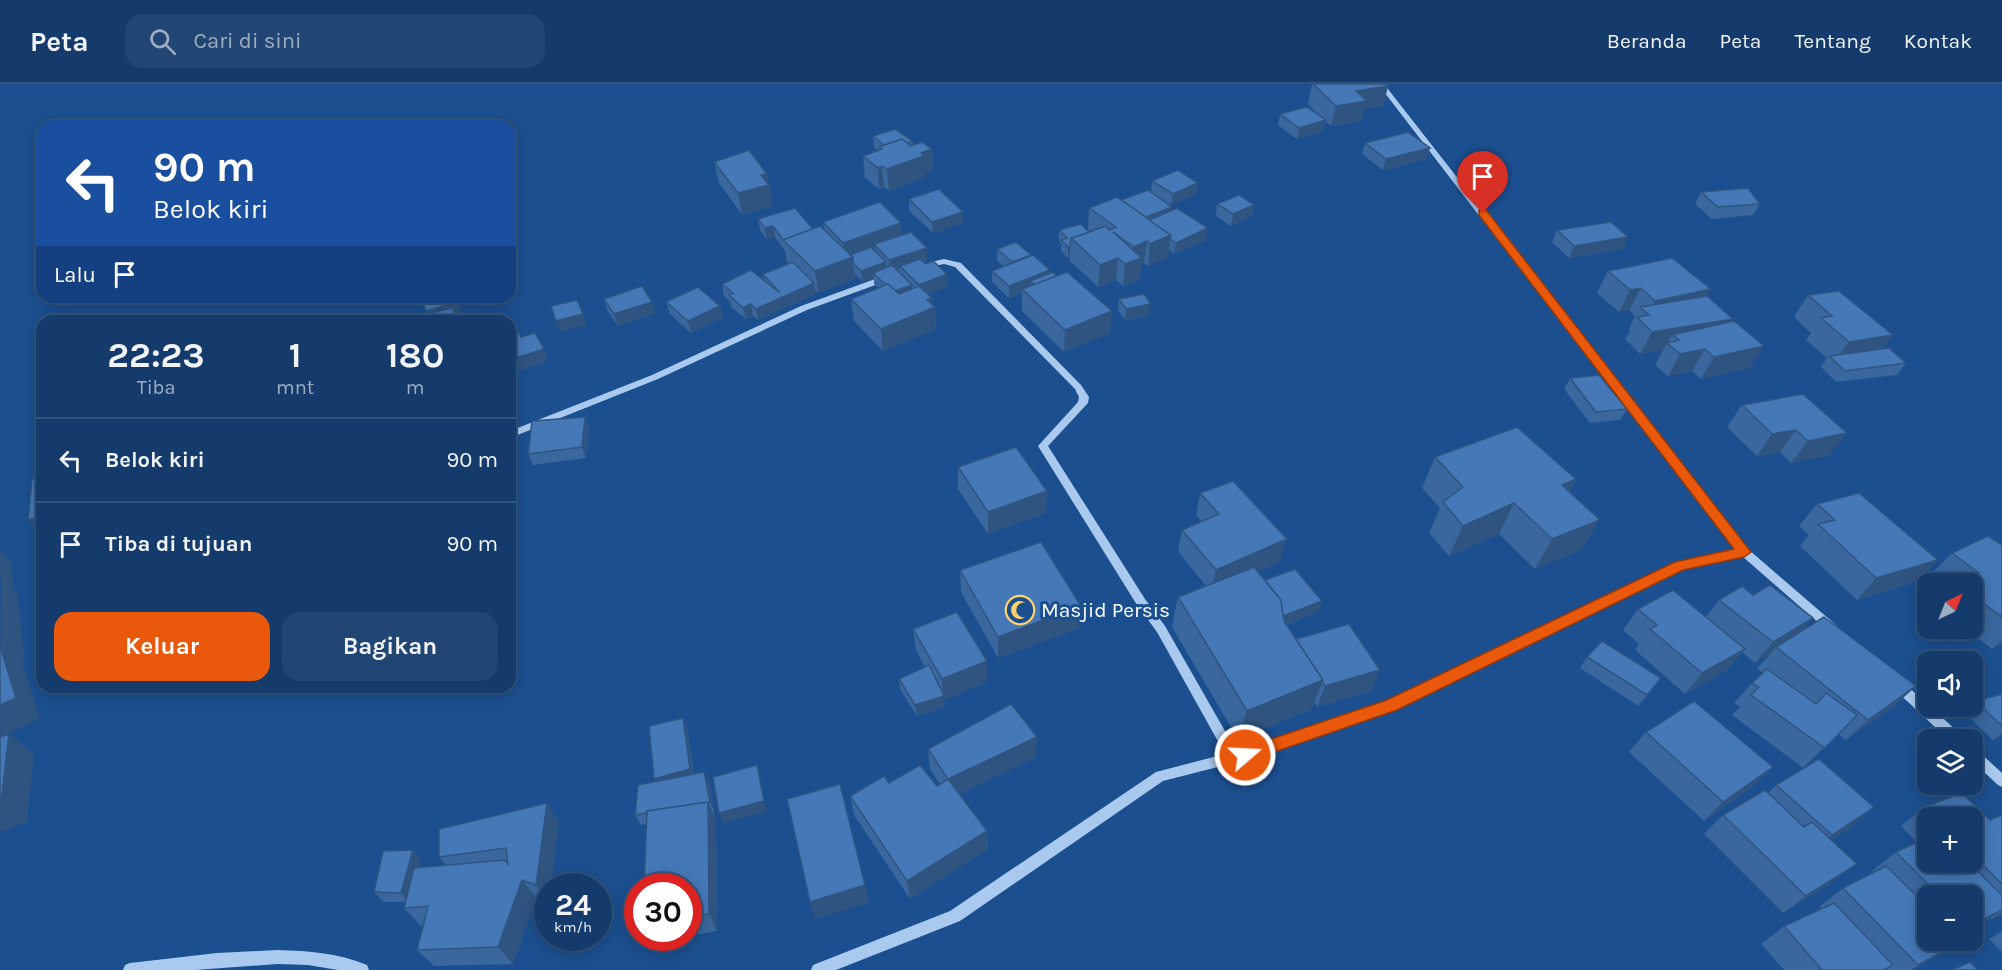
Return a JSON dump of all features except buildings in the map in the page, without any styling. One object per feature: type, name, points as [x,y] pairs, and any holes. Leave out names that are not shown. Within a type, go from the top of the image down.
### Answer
[{"type":"street","points":[[1381,84],[1744,552],[1843,638]]},
{"type":"street","points":[[911,270],[944,261],[958,265],[1078,387],[1084,397],[1083,403],[1043,446],[1161,629],[1234,758]]},
{"type":"street","points":[[516,433],[655,377],[804,308],[900,273]]},
{"type":"street","points":[[818,970],[955,916],[1160,776],[1234,758],[1392,705],[1680,566],[1744,552]]},
{"type":"street","points":[[1888,677],[1946,729]]},
{"type":"street","points":[[1983,763],[2002,781]]},
{"type":"street","points":[[130,970],[282,956],[339,961],[362,970]]},
{"type":"place","name":"Masjid Persis","points":[[1020,610]]},
{"type":"route","points":[[1245,755],[1392,705],[1680,566],[1744,552],[1483,213]]}]
